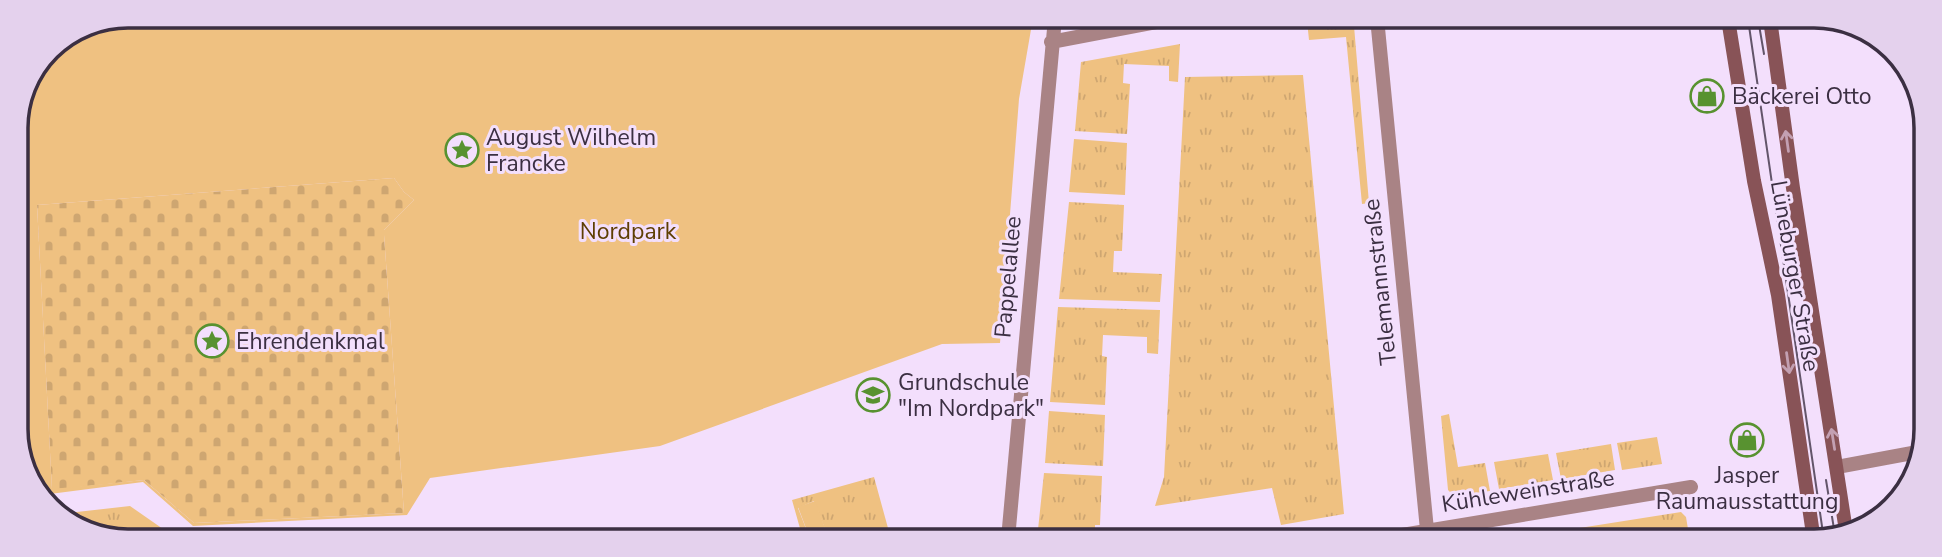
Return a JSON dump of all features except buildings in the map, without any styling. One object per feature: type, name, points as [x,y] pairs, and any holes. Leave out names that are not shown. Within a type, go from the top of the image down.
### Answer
[{"type":"main road","name":"Lüneburger Straße","points":[[1729,28],[1754,181],[1778,295],[1812,529]]},
{"type":"main road","name":"Lüneburger Straße","points":[[1771,28],[1845,524]]},
{"type":"street","name":"Pappelallee","points":[[1009,529],[1053,28]]},
{"type":"street","points":[[1051,42],[1124,28]]},
{"type":"street","name":"Telemannstraße","points":[[1378,28],[1427,529]]},
{"type":"street","points":[[1837,467],[1911,453]]},
{"type":"street","name":"Kühleweinstraße","points":[[1461,529],[1691,487]]},
{"type":"green space","name":"Nordpark","points":[[128,28],[1031,28],[1019,99],[1000,343],[942,344],[660,446],[430,478],[407,515],[193,526],[143,482],[52,494],[41,479],[30,448],[28,122],[31,102],[45,73],[57,57],[90,36]],"holes":[[[394,178],[414,200],[384,230],[404,513],[194,523],[144,480],[52,489],[37,205]]]},
{"type":"green space","points":[[1308,28],[1354,28],[1369,203],[1362,204],[1346,37],[1309,40]]},
{"type":"green space","points":[[1180,44],[1178,82],[1169,81],[1169,66],[1124,64],[1123,83],[1130,84],[1127,134],[1075,131],[1081,62]]},
{"type":"green space","points":[[1303,75],[1344,514],[1281,525],[1272,488],[1155,506],[1164,477],[1185,77]]},
{"type":"green space","points":[[1074,139],[1127,143],[1125,195],[1069,192]]},
{"type":"green space","points":[[394,178],[414,200],[384,230],[404,513],[194,523],[144,480],[52,490],[37,205]]},
{"type":"green space","points":[[1069,202],[1124,205],[1122,251],[1114,251],[1113,272],[1162,274],[1160,302],[1059,299]]},
{"type":"green space","points":[[1058,307],[1160,310],[1158,354],[1147,353],[1147,337],[1103,335],[1102,356],[1107,357],[1105,405],[1050,402]]},
{"type":"green space","points":[[1049,411],[1105,415],[1103,466],[1045,463]]},
{"type":"green space","points":[[1449,414],[1458,467],[1485,463],[1490,491],[1454,496],[1448,490],[1441,416]]},
{"type":"green space","points":[[1657,437],[1662,464],[1622,470],[1617,443]]},
{"type":"green space","points":[[1611,444],[1615,470],[1561,479],[1556,453]]},
{"type":"green space","points":[[1548,454],[1553,480],[1499,489],[1494,462]]},
{"type":"green space","points":[[1044,473],[1102,476],[1100,525],[1095,525],[1095,529],[1038,529]]},
{"type":"green space","points":[[874,477],[888,529],[825,529],[814,501],[798,508],[806,529],[800,529],[792,500]]},
{"type":"green space","points":[[815,501],[825,529],[806,529],[798,507]]},
{"type":"green space","points":[[130,506],[163,529],[102,526],[73,512]]},
{"type":"green space","points":[[1681,512],[1686,517],[1688,529],[1573,529]]},
{"type":"tram line","points":[[1749,28],[1822,529]]},
{"type":"tram line","points":[[1760,28],[1764,54]]},
{"type":"tram line","points":[[1826,480],[1834,527]]},
{"type":"place","name":"Bäckerei Otto","points":[[1707,96]]},
{"type":"place","name":"August Wilhelm Francke","points":[[462,150]]},
{"type":"place","name":"Ehrendenkmal","points":[[212,341]]},
{"type":"place","name":"Grundschule \"Im Nordpark\"","points":[[873,395]]},
{"type":"place","name":"Jasper Raumausstattung","points":[[1747,440]]}]
